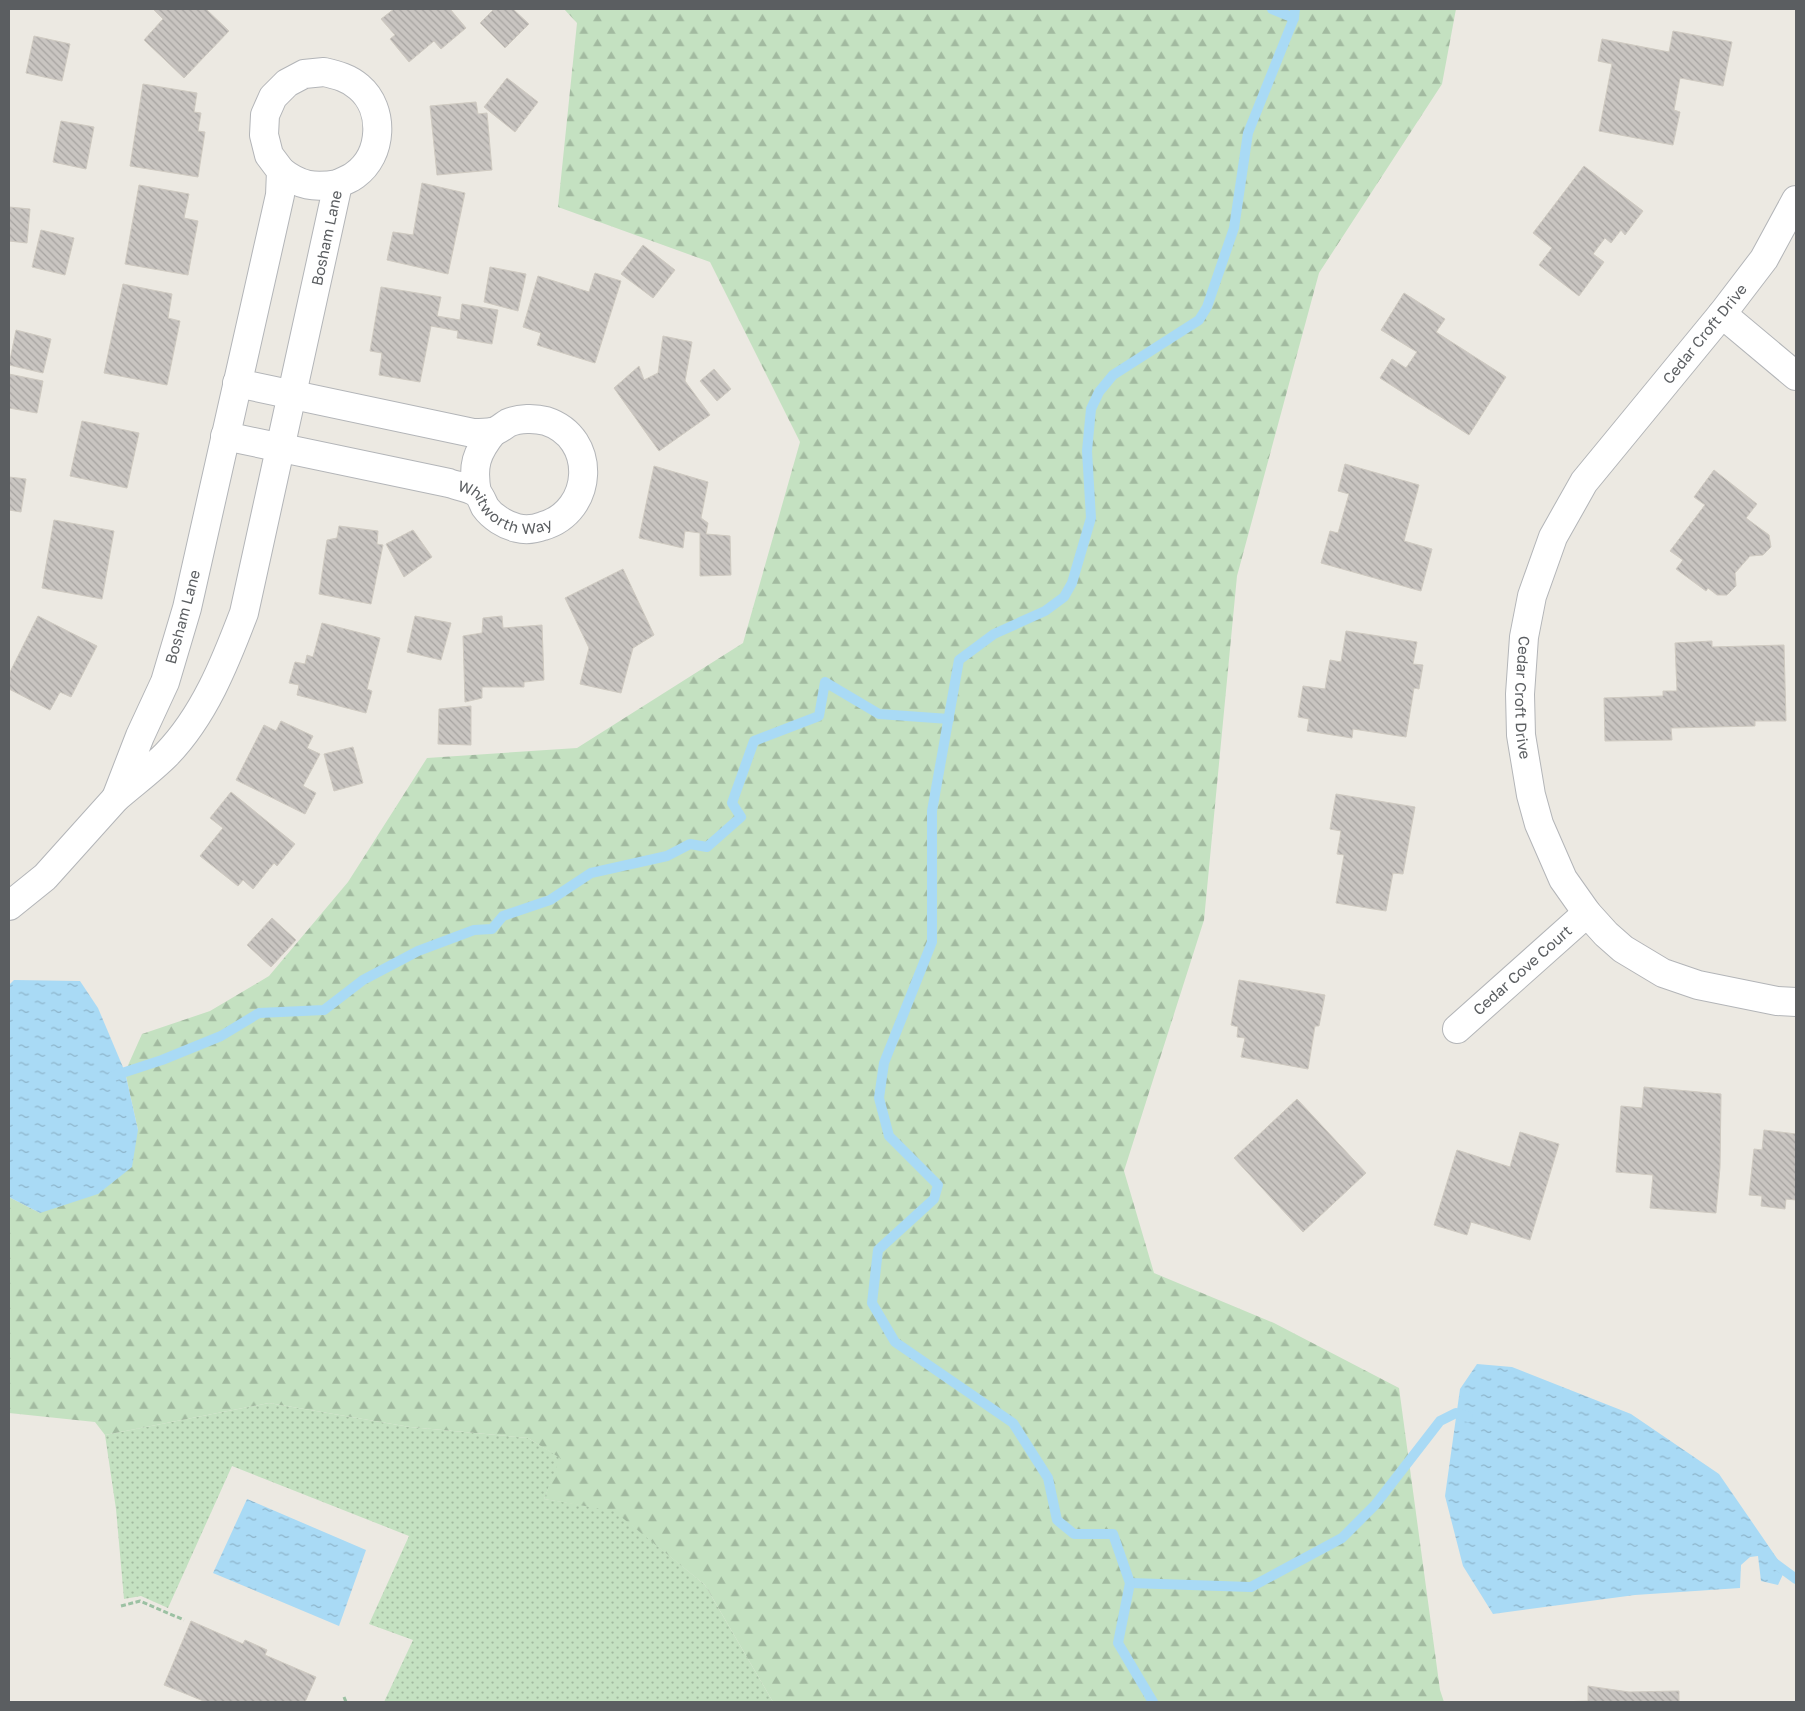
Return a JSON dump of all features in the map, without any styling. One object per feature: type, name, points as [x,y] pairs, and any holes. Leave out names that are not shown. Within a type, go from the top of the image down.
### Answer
[{"type":"street","name":"Bosham Lane","points":[[9,906],[45,877],[116,798],[166,754],[198,716],[225,661],[244,613],[338,184],[356,175],[369,160],[377,142],[378,122],[372,103],[360,87],[343,76],[324,72],[304,74],[287,83],[273,97],[265,116],[264,135],[269,154],[281,171],[280,195],[187,608],[165,682],[140,736],[116,798]]},
{"type":"street","points":[[281,171],[293,180],[307,185],[323,187],[338,184]]},
{"type":"street","name":"Cedar Croft Drive","points":[[1796,200],[1764,259],[1722,314],[1584,482],[1553,537],[1530,604],[1524,637],[1520,694],[1521,735],[1531,795],[1539,824],[1564,879],[1587,913],[1623,949],[1663,973],[1698,985],[1777,1001],[1796,1002]]},
{"type":"street","points":[[1722,314],[1796,376]]},
{"type":"street","name":"Whitworth Way","points":[[225,436],[450,484],[477,493],[490,512],[500,521],[517,528],[536,528],[554,523],[568,512],[579,497],[584,479],[582,461],[574,444],[562,430],[546,421],[528,419],[510,422],[493,432],[473,433],[237,383]]},
{"type":"street","points":[[477,493],[474,476],[476,460],[482,444],[493,432]]},
{"type":"street","name":"Cedar Cove Court","points":[[1457,1029],[1587,913]]},
{"type":"path","points":[[121,1606],[140,1601],[184,1620]]},
{"type":"path","points":[[344,1696],[346,1702]]},
{"type":"green space","points":[[564,9],[1456,9],[1442,84],[1319,273],[1237,576],[1204,920],[1124,1171],[1154,1273],[1274,1323],[1399,1388],[1440,1690],[1444,1702],[773,1702],[705,1585],[614,1511],[544,1499],[560,1458],[528,1438],[410,1427],[269,1403],[105,1435],[95,1422],[9,1413],[9,1197],[40,1213],[138,1130],[125,1072],[142,1034],[210,1011],[269,976],[348,882],[427,758],[577,748],[743,643],[800,442],[710,262],[558,207],[577,23]]},
{"type":"green space","points":[[269,1403],[410,1427],[528,1438],[561,1458],[544,1499],[614,1510],[705,1585],[773,1702],[384,1702],[413,1640],[369,1624],[409,1536],[232,1466],[168,1608],[141,1596],[124,1599],[116,1509],[105,1435]]},
{"type":"water","points":[[14,980],[80,981],[98,1008],[125,1072],[138,1130],[132,1167],[98,1194],[40,1213],[9,1197],[9,985]]},
{"type":"water","points":[[1477,1364],[1512,1367],[1631,1414],[1719,1474],[1785,1570],[1778,1585],[1761,1581],[1758,1556],[1750,1557],[1741,1565],[1740,1588],[1635,1595],[1493,1614],[1463,1566],[1445,1496],[1460,1389]]},
{"type":"water","points":[[247,1499],[366,1550],[339,1626],[213,1573]]},
{"type":"building","points":[[153,9],[206,9],[229,31],[184,78],[144,40],[163,19]]},
{"type":"building","points":[[394,9],[450,9],[466,28],[441,49],[434,41],[409,62],[390,39],[395,35],[381,19]]},
{"type":"building","points":[[494,9],[513,9],[529,24],[505,48],[480,23]]},
{"type":"building","points":[[1673,31],[1732,42],[1723,86],[1680,78],[1674,110],[1680,112],[1673,145],[1599,131],[1612,64],[1598,61],[1602,39],[1669,52]]},
{"type":"building","points":[[34,36],[70,44],[62,81],[26,73]]},
{"type":"building","points":[[507,78],[538,102],[515,132],[484,107]]},
{"type":"building","points":[[143,84],[197,93],[194,112],[201,113],[198,131],[205,132],[198,177],[130,166]]},
{"type":"building","points":[[476,102],[478,114],[487,113],[492,170],[437,175],[430,106]]},
{"type":"building","points":[[61,121],[94,127],[86,169],[53,162]]},
{"type":"building","points":[[1584,166],[1643,211],[1625,235],[1621,230],[1611,243],[1605,238],[1593,254],[1604,262],[1579,296],[1539,265],[1552,248],[1533,233]]},
{"type":"building","points":[[422,183],[465,193],[448,274],[387,260],[393,232],[413,235]]},
{"type":"building","points":[[139,185],[189,194],[184,218],[198,221],[188,275],[125,264]]},
{"type":"building","points":[[9,207],[30,209],[27,243],[9,241]]},
{"type":"building","points":[[41,230],[74,238],[65,275],[32,267]]},
{"type":"building","points":[[643,245],[675,270],[653,298],[621,274]]},
{"type":"building","points":[[490,267],[526,274],[518,311],[484,302]]},
{"type":"building","points":[[595,273],[621,281],[595,363],[537,345],[541,333],[523,327],[538,276],[589,292]]},
{"type":"building","points":[[123,284],[172,294],[168,318],[180,321],[167,385],[104,373]]},
{"type":"building","points":[[381,287],[441,297],[437,316],[460,320],[462,304],[498,310],[492,344],[457,338],[458,331],[431,326],[420,382],[379,375],[382,353],[370,351]]},
{"type":"building","points":[[1404,293],[1445,319],[1436,332],[1506,377],[1469,435],[1380,378],[1392,359],[1406,368],[1417,352],[1381,330]]},
{"type":"building","points":[[16,330],[51,339],[43,373],[9,365]]},
{"type":"building","points":[[663,336],[692,342],[685,381],[710,415],[659,451],[614,388],[639,366],[644,380],[658,373]]},
{"type":"building","points":[[714,369],[731,389],[717,401],[700,381]]},
{"type":"building","points":[[9,374],[43,381],[37,413],[9,408]]},
{"type":"building","points":[[82,421],[139,433],[127,488],[70,476]]},
{"type":"building","points":[[1345,464],[1419,485],[1404,541],[1432,549],[1421,591],[1321,563],[1330,531],[1338,533],[1349,494],[1338,491]]},
{"type":"building","points":[[654,466],[708,482],[701,518],[708,523],[706,534],[730,536],[731,575],[700,576],[700,533],[685,531],[683,548],[639,538]]},
{"type":"building","points":[[1714,470],[1757,504],[1746,518],[1769,535],[1771,547],[1763,555],[1750,556],[1735,573],[1736,586],[1727,595],[1717,595],[1708,588],[1706,591],[1676,569],[1683,560],[1670,551],[1705,505],[1694,497]]},
{"type":"building","points":[[9,477],[26,479],[21,512],[9,510]]},
{"type":"building","points":[[54,520],[114,531],[102,599],[42,588]]},
{"type":"building","points":[[339,526],[378,531],[377,544],[383,545],[371,604],[319,594],[327,540],[337,538]]},
{"type":"building","points":[[413,530],[432,557],[404,577],[386,544]]},
{"type":"building","points":[[623,569],[654,635],[633,648],[621,693],[580,684],[589,648],[565,598]]},
{"type":"building","points":[[38,616],[97,646],[71,697],[60,692],[50,710],[9,689],[9,674]]},
{"type":"building","points":[[415,616],[451,623],[441,660],[407,652]]},
{"type":"building","points":[[502,616],[503,628],[542,625],[544,680],[524,682],[524,687],[482,687],[482,698],[465,702],[463,636],[482,633],[483,618]]},
{"type":"building","points":[[322,623],[380,638],[367,689],[372,691],[366,713],[297,695],[299,685],[289,683],[295,662],[305,664],[307,655],[313,657]]},
{"type":"building","points":[[1346,631],[1417,642],[1413,664],[1423,665],[1419,689],[1414,688],[1406,737],[1353,729],[1352,738],[1307,731],[1309,719],[1298,717],[1303,686],[1325,689],[1330,660],[1341,662]]},
{"type":"building","points":[[1712,641],[1712,647],[1784,645],[1786,721],[1755,721],[1755,726],[1671,728],[1672,740],[1605,741],[1604,698],[1663,696],[1663,691],[1677,691],[1675,643]]},
{"type":"building","points":[[471,706],[471,745],[438,744],[439,709]]},
{"type":"building","points":[[281,721],[313,736],[307,748],[320,754],[303,786],[316,793],[305,814],[236,780],[264,725],[276,731]]},
{"type":"building","points":[[353,747],[363,783],[334,791],[324,754]]},
{"type":"building","points":[[231,792],[295,844],[277,866],[274,863],[253,889],[243,880],[238,886],[200,856],[223,828],[210,818]]},
{"type":"building","points":[[1336,794],[1415,807],[1403,874],[1393,873],[1386,911],[1336,903],[1344,855],[1337,854],[1341,831],[1330,829]]},
{"type":"building","points":[[272,918],[296,940],[271,967],[247,945]]},
{"type":"building","points":[[1239,980],[1325,995],[1319,1026],[1315,1026],[1308,1069],[1241,1057],[1245,1038],[1237,1037],[1238,1027],[1231,1025]]},
{"type":"building","points":[[1644,1087],[1721,1094],[1720,1167],[1716,1213],[1650,1208],[1653,1175],[1616,1172],[1621,1106],[1642,1108]]},
{"type":"building","points":[[1297,1099],[1366,1173],[1303,1232],[1234,1158]]},
{"type":"building","points":[[1764,1130],[1796,1134],[1796,1200],[1786,1199],[1785,1209],[1761,1206],[1762,1196],[1749,1195],[1754,1149],[1762,1150]]},
{"type":"building","points":[[1520,1132],[1559,1144],[1530,1240],[1471,1222],[1467,1235],[1434,1225],[1457,1150],[1510,1167]]},
{"type":"building","points":[[191,1621],[243,1644],[245,1640],[267,1650],[265,1655],[316,1677],[305,1702],[206,1702],[164,1685]]},
{"type":"building","points":[[1588,1686],[1629,1692],[1679,1691],[1679,1702],[1559,1702],[1588,1701]]},
{"type":"waterway","points":[[1272,9],[1294,18]]},
{"type":"waterway","points":[[1153,1702],[1118,1643],[1130,1583],[1113,1534],[1074,1534],[1057,1520],[1048,1478],[1013,1423],[895,1342],[872,1303],[878,1250],[934,1199],[938,1185],[889,1136],[879,1098],[884,1063],[932,942],[932,811],[959,660],[994,634],[1045,611],[1064,597],[1072,583],[1091,518],[1087,451],[1091,409],[1099,392],[1113,375],[1199,320],[1207,307],[1234,228],[1248,133],[1294,18],[1295,9]]},
{"type":"waterway","points":[[113,1076],[162,1060],[221,1036],[259,1013],[324,1010],[363,980],[418,951],[474,930],[492,929],[503,916],[550,900],[591,873],[667,856],[690,844],[707,847],[741,817],[732,803],[754,741],[819,716],[825,682],[879,714],[949,719]]},
{"type":"waterway","points":[[1130,1583],[1251,1587],[1342,1538],[1375,1505],[1440,1421],[1456,1413],[1468,1417]]},
{"type":"waterway","points":[[1773,1562],[1796,1579]]}]
